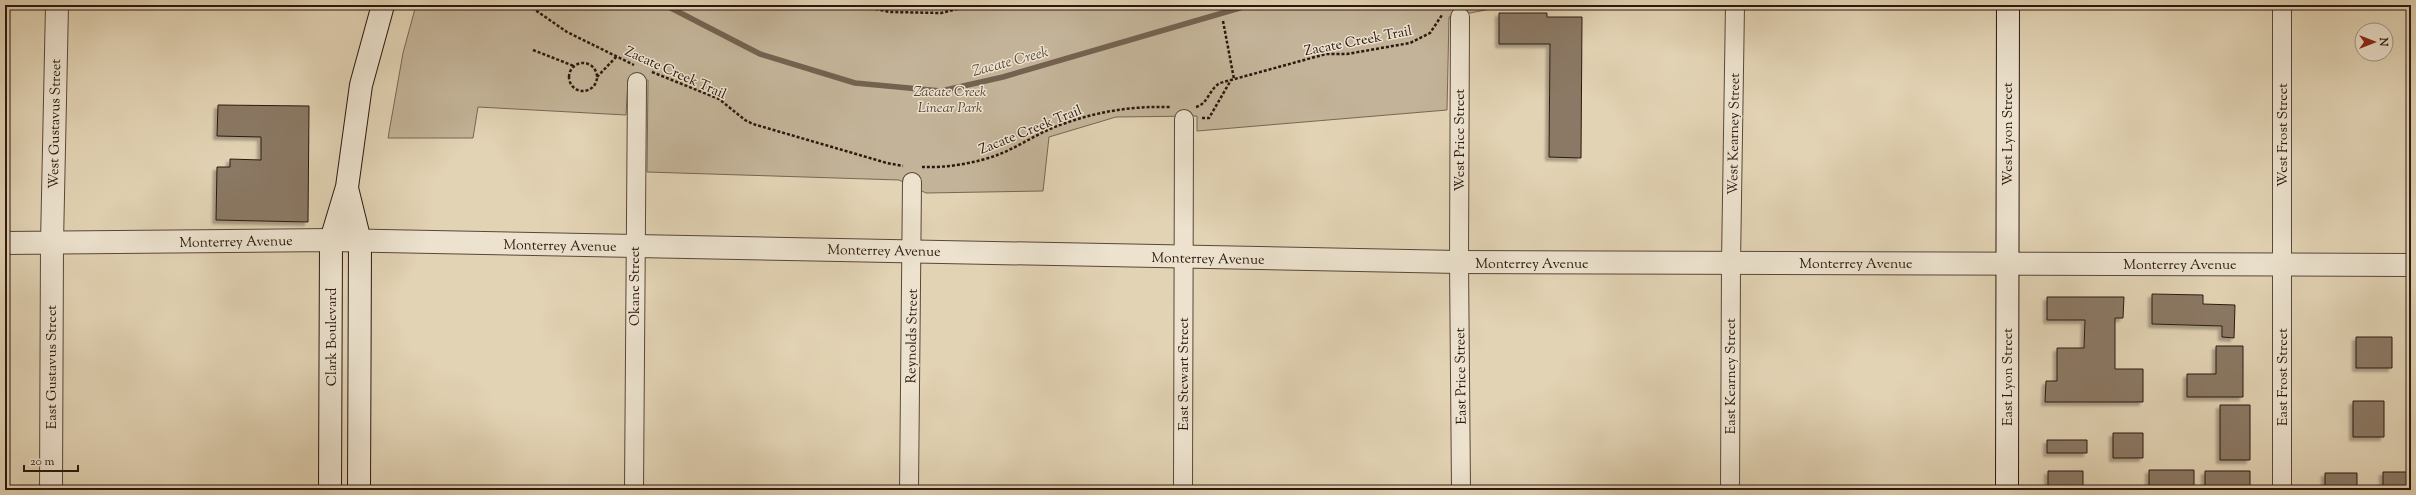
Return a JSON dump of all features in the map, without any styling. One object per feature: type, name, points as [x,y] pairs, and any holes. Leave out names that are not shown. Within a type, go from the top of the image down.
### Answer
[{"type":"street","name":"West Gustavus Street","points":[[52,243],[57,5]]},
{"type":"street","name":"Clark Boulevard","points":[[330,490],[331,240],[347,187],[361,85],[383,5]]},
{"type":"street","name":"West Kearney Street","points":[[1730,263],[1735,5]]},
{"type":"street","name":"West Lyon Street","points":[[2007,264],[2008,5]]},
{"type":"street","name":"West Frost Street","points":[[2282,5],[2282,264]]},
{"type":"street","name":"West Price Street","points":[[1453,14],[1458,262]]},
{"type":"street","name":"Okane Street","points":[[634,490],[634,247],[640,72]]},
{"type":"street","name":"East Stewart Street","points":[[1183,490],[1184,111]]},
{"type":"street","name":"Reynolds Street","points":[[909,490],[912,172]]},
{"type":"street","name":"Clark Boulevard","points":[[347,187],[360,241],[360,490]]},
{"type":"street","name":"Monterrey Avenue","points":[[5,243],[331,240],[634,247],[912,250],[1183,258],[1458,262],[2411,265]]},
{"type":"street","name":"East Gustavus Street","points":[[51,490],[52,243]]},
{"type":"street","name":"East Price Street","points":[[1458,262],[1461,490]]},
{"type":"street","name":"East Kearney Street","points":[[1730,263],[1730,490]]},
{"type":"street","name":"East Lyon Street","points":[[2007,264],[2007,490]]},
{"type":"street","name":"East Frost Street","points":[[2282,264],[2282,490]]},
{"type":"path","name":"Zacate Creek Trail","points":[[528,5],[566,32],[617,56],[640,72],[719,99],[745,120],[753,124],[887,163],[912,172],[970,163],[1000,154],[1038,134],[1094,114],[1128,107],[1184,111],[1204,104],[1215,86],[1326,54],[1347,54],[1410,43],[1430,33],[1453,14]]},
{"type":"path","points":[[856,5],[890,12],[941,13],[972,5]]},
{"type":"path","points":[[950,5],[957,9]]},
{"type":"path","points":[[1184,111],[1209,118],[1233,80],[1223,22]]},
{"type":"path","points":[[533,50],[574,66]]},
{"type":"path","points":[[597,77],[595,70],[590,64],[582,63],[574,66],[570,72],[569,80],[576,89],[588,91],[594,86],[597,77],[617,56]]},
{"type":"green space","name":"Zacate Creek Linear Park","points":[[416,5],[1512,5],[1449,17],[1447,110],[1197,131],[1197,116],[1116,117],[1049,137],[1043,191],[926,193],[899,180],[647,172],[648,80],[628,80],[626,115],[478,107],[473,138],[388,138],[403,53]]},
{"type":"green space","points":[[1518,5],[1715,5],[1715,6]]},
{"type":"building","points":[[1499,13],[1547,13],[1547,17],[1582,17],[1581,158],[1549,157],[1550,44],[1499,44]]},
{"type":"building","points":[[218,105],[309,106],[308,222],[216,220],[217,167],[230,167],[230,159],[261,160],[261,137],[217,136]]},
{"type":"building","points":[[2152,294],[2203,295],[2203,304],[2235,305],[2234,338],[2222,337],[2222,326],[2152,324]]},
{"type":"building","points":[[2047,297],[2124,297],[2123,318],[2115,318],[2115,369],[2143,369],[2143,402],[2045,402],[2046,381],[2057,381],[2057,348],[2084,348],[2085,320],[2047,320]]},
{"type":"building","points":[[2356,337],[2392,337],[2392,368],[2356,368]]},
{"type":"building","points":[[2216,346],[2243,346],[2243,397],[2187,397],[2187,374],[2216,374]]},
{"type":"building","points":[[2353,401],[2384,401],[2384,437],[2353,437]]},
{"type":"building","points":[[2220,405],[2250,405],[2250,460],[2220,460]]},
{"type":"building","points":[[2113,433],[2143,433],[2143,458],[2113,458]]},
{"type":"building","points":[[2047,440],[2087,440],[2087,453],[2047,453]]},
{"type":"building","points":[[2149,470],[2194,470],[2194,490],[2149,490]]},
{"type":"building","points":[[2048,471],[2083,471],[2083,490],[2048,490]]},
{"type":"building","points":[[2205,471],[2250,471],[2250,490],[2205,490]]},
{"type":"building","points":[[2383,472],[2411,472],[2411,490],[2383,490]]},
{"type":"building","points":[[2325,473],[2357,473],[2357,490],[2325,490]]},
{"type":"waterway","name":"Zacate Creek","points":[[665,5],[760,54],[855,83],[941,91],[1003,77],[1250,5]]}]
